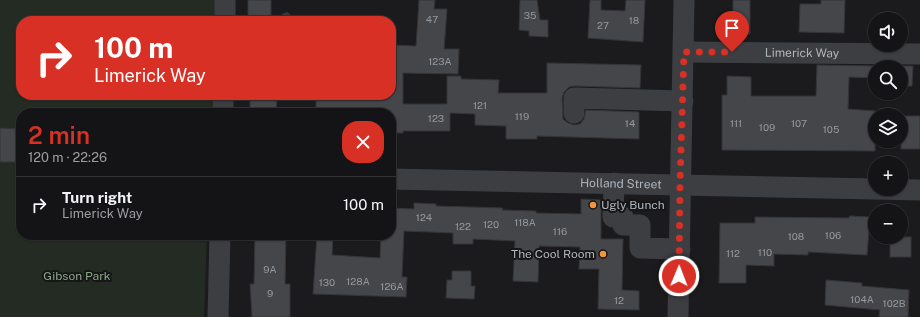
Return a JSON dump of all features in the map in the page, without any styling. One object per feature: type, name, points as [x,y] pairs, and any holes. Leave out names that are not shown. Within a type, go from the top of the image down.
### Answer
[{"type":"street","points":[[225,0],[225,16]]},
{"type":"street","points":[[678,317],[684,0]]},
{"type":"street","name":"Limerick Way","points":[[684,52],[920,54]]},
{"type":"street","points":[[575,97],[683,101]]},
{"type":"street","name":"Holland Street","points":[[396,179],[868,189]]},
{"type":"street","points":[[614,183],[613,217],[623,217],[623,225],[640,225],[640,248],[680,249]]},
{"type":"street","name":"Holland Street","points":[[908,190],[920,190]]},
{"type":"street","points":[[218,317],[220,240]]},
{"type":"green space","name":"Gibson Park","points":[[0,0],[215,0],[215,16],[16,16],[16,100],[212,100],[211,108],[16,108],[16,240],[207,240],[204,317],[0,317]]},
{"type":"shaded area","points":[[287,12],[291,16],[282,16],[282,14]]},
{"type":"building","points":[[248,0],[271,0],[271,16],[248,16]]},
{"type":"building","points":[[419,0],[435,0],[434,9],[447,9],[444,49],[459,49],[458,74],[403,73],[403,104],[447,104],[447,76],[461,76],[461,79],[499,80],[498,93],[547,93],[547,63],[641,65],[640,88],[574,86],[569,87],[564,92],[562,98],[563,119],[574,125],[580,124],[584,119],[586,110],[639,112],[639,139],[537,136],[537,139],[506,139],[506,126],[475,125],[475,114],[450,113],[450,131],[403,131],[403,133],[396,133],[396,108],[316,108],[316,100],[396,100],[396,45],[416,46]]},
{"type":"building","points":[[520,0],[537,0],[540,20],[548,20],[548,37],[529,36],[529,31],[519,30]]},
{"type":"building","points":[[590,0],[601,0],[601,10],[625,11],[626,0],[645,0],[643,42],[588,38]]},
{"type":"building","points":[[733,0],[750,0],[750,34],[724,34],[724,19],[733,19]]},
{"type":"building","points":[[821,0],[845,0],[844,33],[799,32],[800,4],[821,4]]},
{"type":"building","points":[[817,65],[868,66],[868,78],[849,77],[848,109],[868,110],[868,148],[875,148],[875,151],[722,150],[722,95],[727,95],[727,76],[751,77],[751,96],[816,96]]},
{"type":"building","points":[[908,66],[913,66],[912,86],[908,86]]},
{"type":"building","points":[[250,100],[277,100],[276,108],[250,108]]},
{"type":"building","points":[[908,116],[920,116],[920,149],[901,149],[908,148]]},
{"type":"building","points":[[0,128],[16,129],[16,162],[0,162]]},
{"type":"building","points":[[581,199],[601,200],[601,239],[623,239],[622,290],[639,291],[639,310],[598,309],[599,269],[579,269],[580,247],[539,246],[538,282],[513,281],[515,241],[473,239],[473,244],[453,244],[453,233],[404,231],[402,277],[407,277],[406,297],[313,294],[317,240],[333,240],[332,255],[380,258],[381,240],[396,240],[396,208],[414,209],[414,203],[436,204],[436,206],[503,208],[502,210],[536,211],[536,213],[581,214]]},
{"type":"building","points":[[850,216],[868,217],[867,255],[808,252],[808,255],[774,254],[774,266],[746,265],[746,283],[719,283],[720,223],[755,223],[755,217],[849,218]]},
{"type":"building","points":[[908,237],[911,237],[911,257],[890,257],[890,244],[908,244]]},
{"type":"building","points":[[255,240],[286,240],[285,284],[290,284],[290,317],[252,317],[250,284],[254,284]]},
{"type":"building","points":[[452,271],[471,271],[471,286],[475,286],[474,299],[446,298],[447,280],[452,280]]},
{"type":"building","points":[[826,280],[862,283],[862,286],[909,290],[908,317],[879,317],[880,310],[825,305]]},
{"type":"place","name":"Ugly Bunch","points":[[593,205]]},
{"type":"place","name":"The Cool Room","points":[[603,254]]},
{"type":"route","points":[[679,276],[684,52],[732,52]]}]
